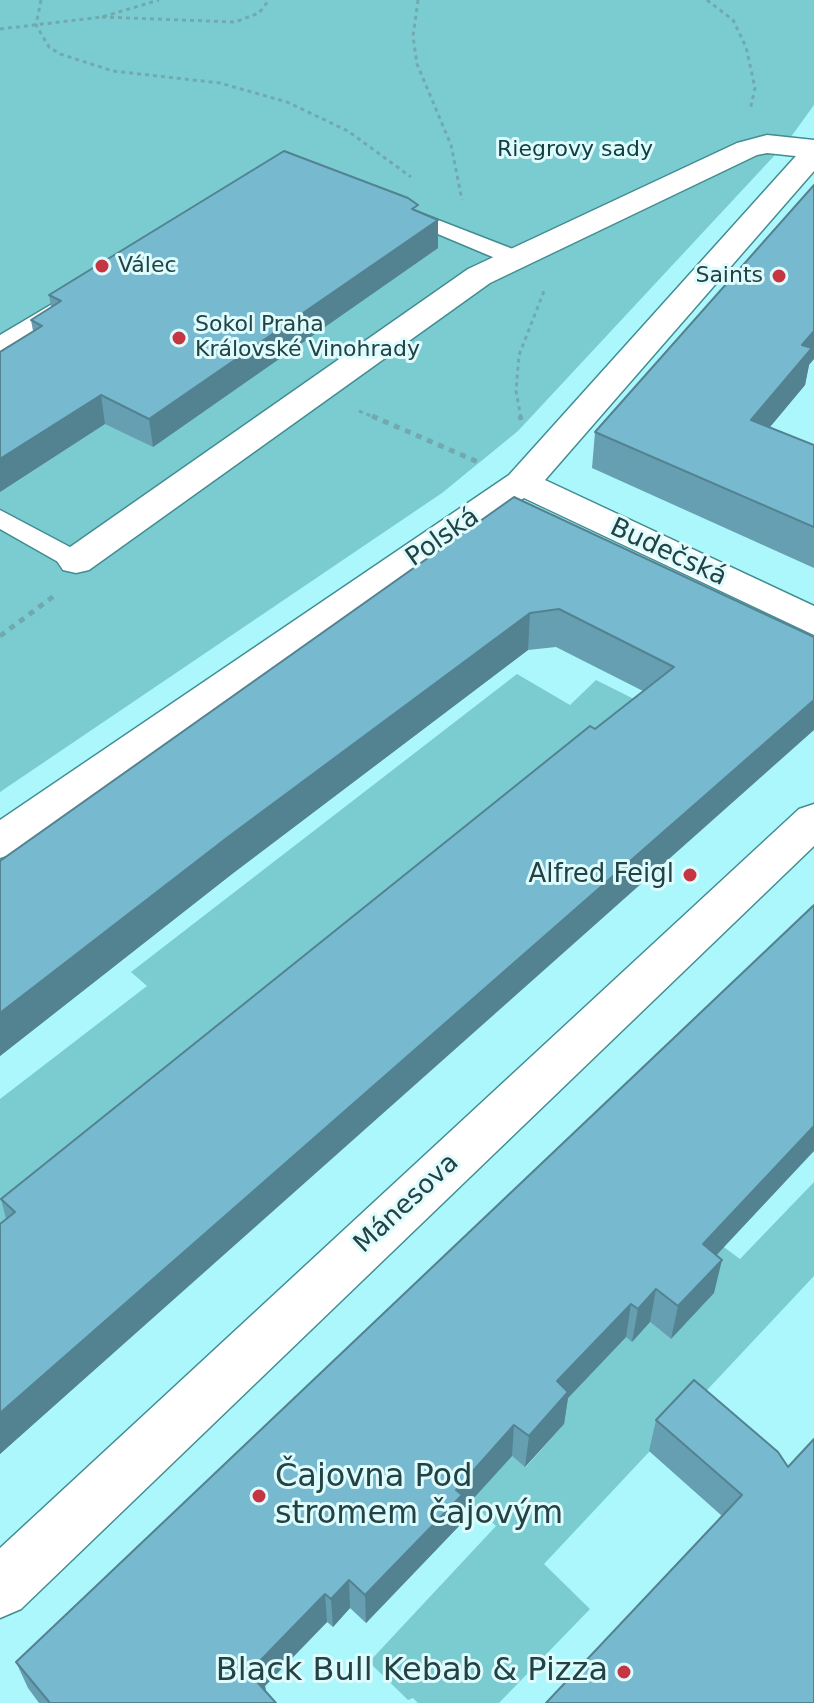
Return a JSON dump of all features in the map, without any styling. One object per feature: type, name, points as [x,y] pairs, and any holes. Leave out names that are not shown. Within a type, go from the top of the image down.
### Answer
[{"type":"street","points":[[76,561],[318,393],[479,276],[747,149],[767,144],[814,151]]},
{"type":"street","name":"Polská","points":[[0,842],[522,483],[814,151]]},
{"type":"street","name":"Budečská","points":[[522,483],[814,622]]},
{"type":"street","name":"Mánesova","points":[[0,1588],[814,820]]},
{"type":"lane","points":[[387,205],[515,258]]},
{"type":"lane","points":[[0,345],[77,296]]},
{"type":"lane","points":[[0,518],[76,561]]},
{"type":"path","points":[[41,0],[36,25],[49,47],[92,66],[220,83],[287,102],[348,131],[419,184]]},
{"type":"path","points":[[102,17],[159,0]]},
{"type":"path","points":[[0,29],[102,17],[235,22],[259,13],[269,0]]},
{"type":"path","points":[[418,0],[413,36],[417,64],[451,145],[463,206]]},
{"type":"path","points":[[707,0],[733,20],[746,47],[755,88],[741,129],[767,144]]},
{"type":"path","points":[[0,21],[10,28]]},
{"type":"path","points":[[523,434],[516,391],[519,355],[545,288]]},
{"type":"path","points":[[318,393],[479,462]]},
{"type":"path","points":[[0,636],[62,591],[76,561]]},
{"type":"green space","name":"Riegrovy sady","points":[[0,0],[814,0],[814,105],[788,141],[518,431],[442,493],[0,792],[0,492],[105,424],[430,253],[0,383]]},
{"type":"green space","points":[[517,674],[570,705],[596,680],[652,708],[326,958],[0,1223],[0,1099],[147,986],[131,972]]},
{"type":"green space","points":[[814,1182],[814,1276],[544,1564],[590,1609],[499,1703],[418,1703],[413,1698],[408,1700],[369,1662],[496,1526],[462,1494],[512,1456],[526,1467],[564,1424],[553,1413],[589,1375],[616,1330],[632,1341],[650,1322],[671,1339],[714,1293],[705,1233],[740,1259]]},
{"type":"building","name":"Sokol Praha Královské Vinohrady","points":[[284,151],[408,198],[418,205],[412,209],[438,220],[149,419],[101,395],[0,459],[0,352],[42,326],[31,320],[61,301],[49,295]]},
{"type":"building","points":[[814,185],[814,331],[802,345],[812,348],[751,420],[814,445],[814,527],[595,432]]},
{"type":"building","points":[[514,497],[814,637],[814,700],[0,1413],[0,1224],[15,1212],[1,1199],[590,726],[595,729],[674,667],[559,609],[530,613],[228,837],[0,1013],[0,861]]},
{"type":"building","points":[[814,905],[814,1126],[703,1244],[722,1260],[678,1306],[656,1289],[638,1309],[631,1304],[557,1381],[568,1392],[529,1436],[514,1425],[456,1490],[462,1495],[365,1595],[349,1580],[331,1599],[325,1594],[255,1666],[264,1676],[258,1683],[276,1703],[50,1703],[16,1662]]},
{"type":"building","points":[[694,1380],[778,1452],[788,1467],[814,1439],[814,1703],[546,1703],[742,1495],[656,1420]]},
{"type":"place","name":"Válec","points":[[102,266]]},
{"type":"place","name":"Saints","points":[[779,276]]},
{"type":"place","name":"Sokol Praha Královské Vinohrady","points":[[179,338]]},
{"type":"place","name":"Alfred Feigl","points":[[690,875]]},
{"type":"place","name":"Čajovna Pod stromem čajovým","points":[[259,1496]]},
{"type":"place","name":"Black Bull Kebab & Pizza","points":[[624,1672]]}]
